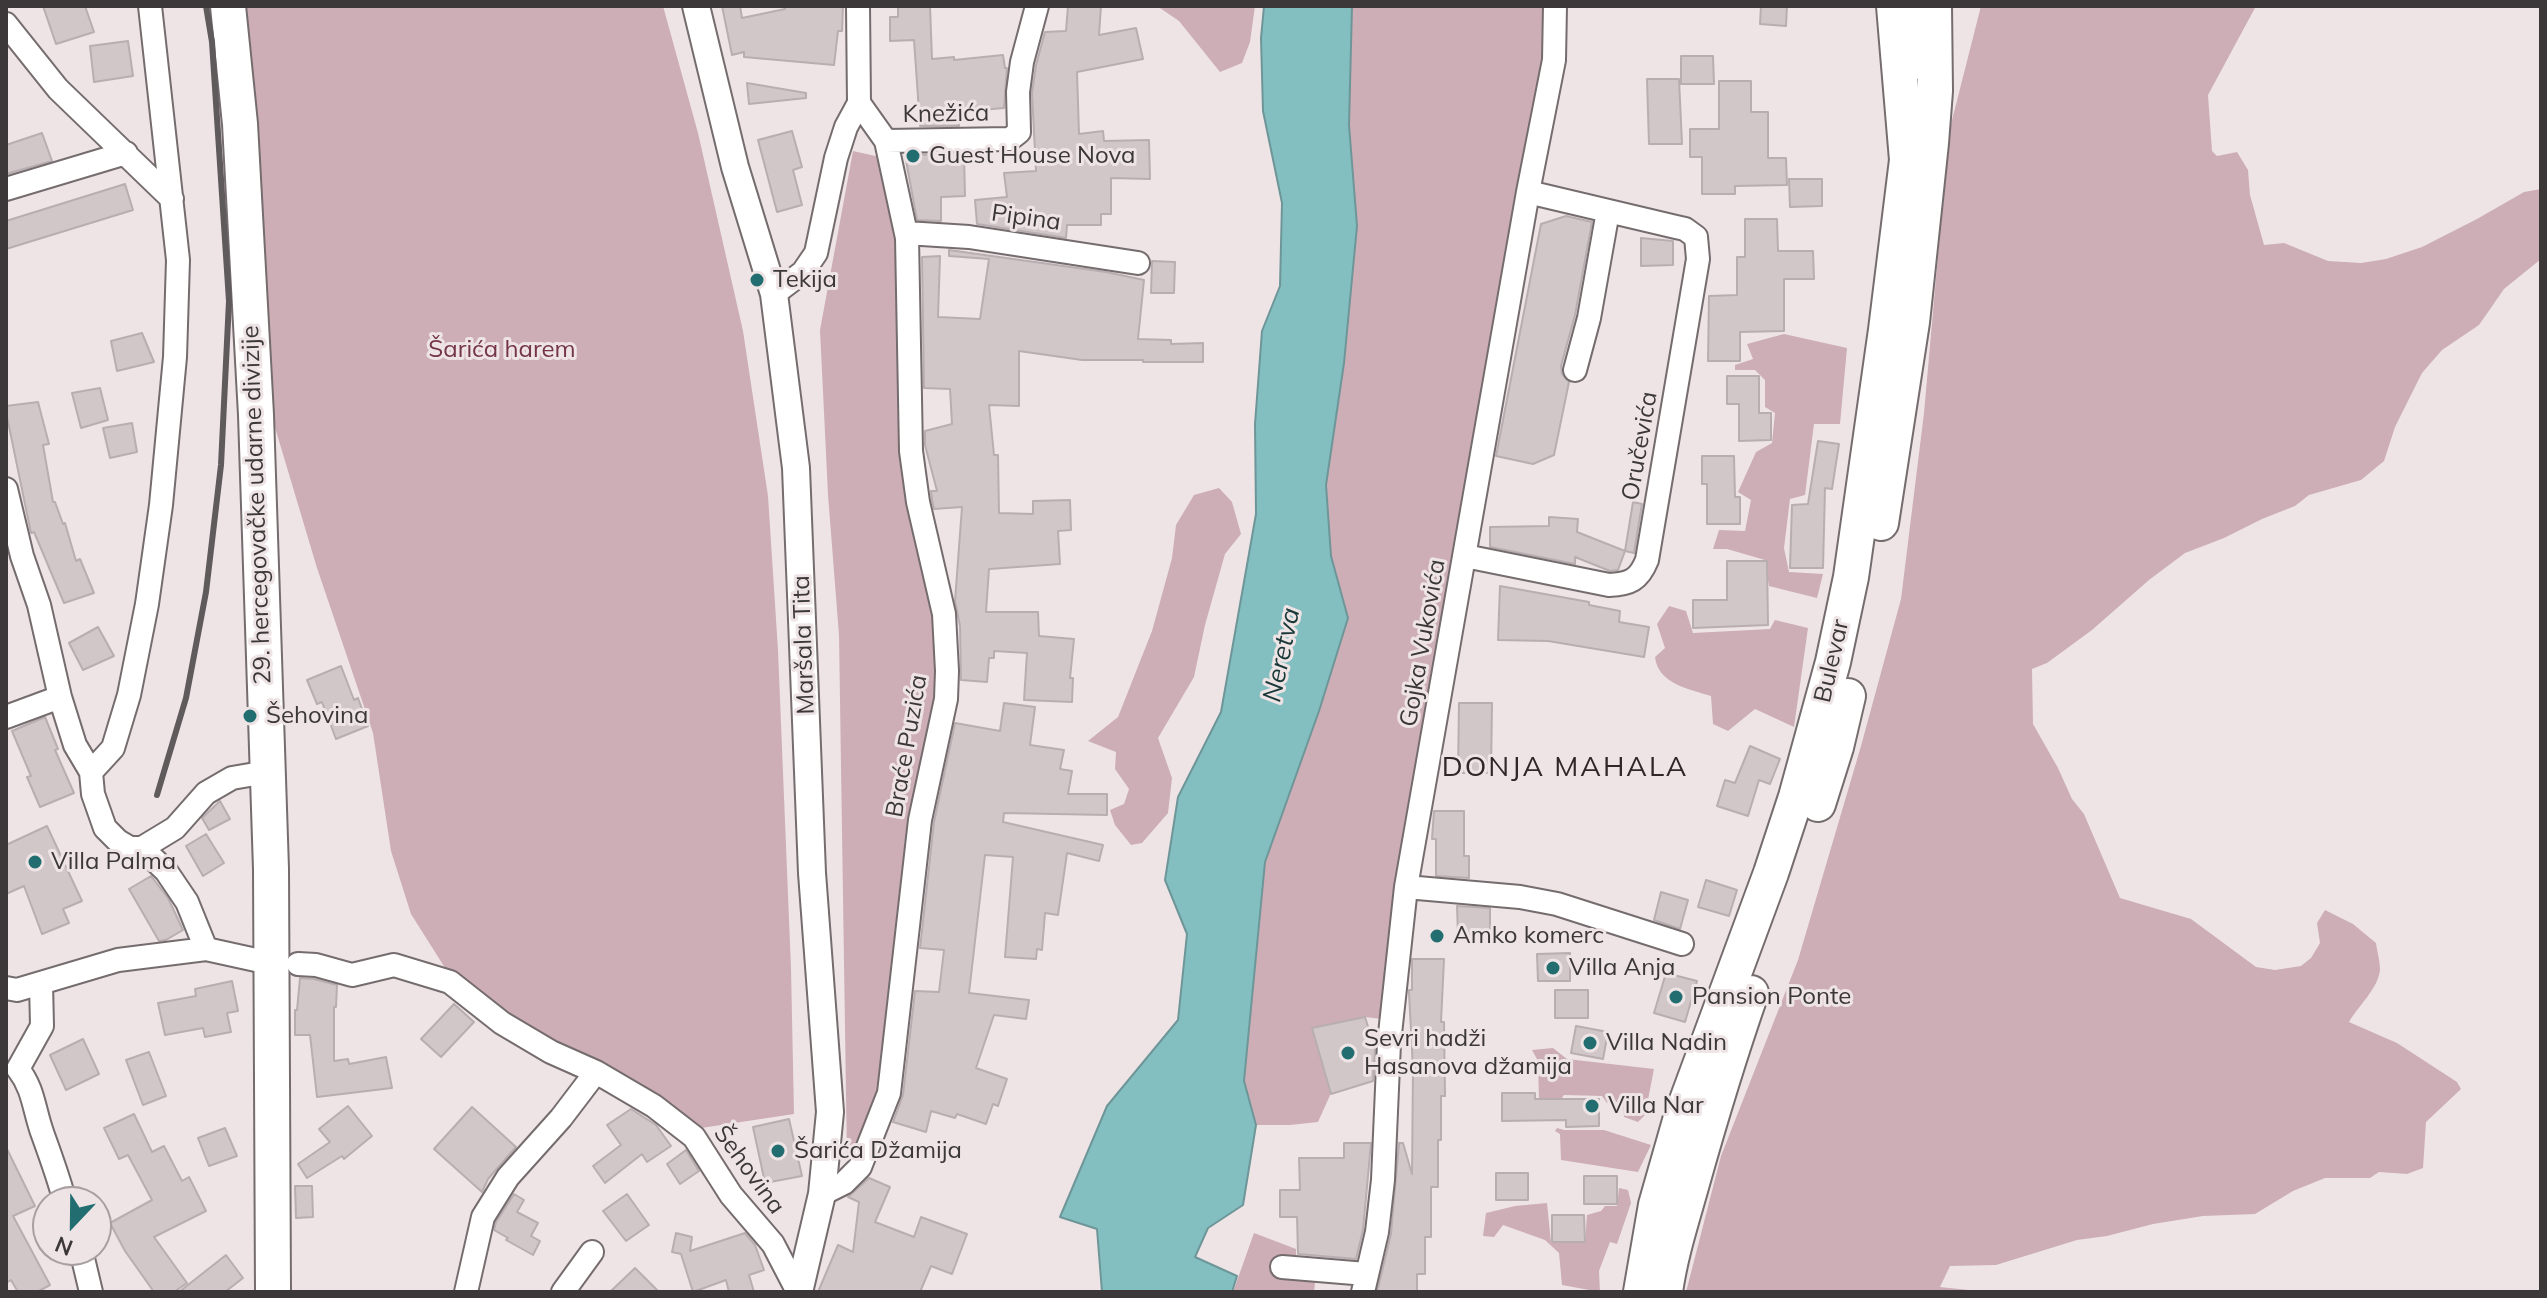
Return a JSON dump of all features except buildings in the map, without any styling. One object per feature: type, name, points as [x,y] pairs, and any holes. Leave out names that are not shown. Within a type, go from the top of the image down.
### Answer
[{"type":"main road","name":"29. hercegovačke udarne divizije","points":[[228,6],[240,124],[256,415],[271,869],[273,1292]]},
{"type":"main road","points":[[1894,6],[1907,160]]},
{"type":"main road","name":"Bulevar","points":[[1641,1292],[1656,1205],[1682,1114],[1771,873],[1796,797],[1833,662],[1855,546],[1907,160],[1914,69],[1912,6]]},
{"type":"main road","points":[[1665,1292],[1680,1226],[1725,1066],[1813,820],[1836,747],[1855,665],[1894,449],[1912,322],[1935,91],[1934,6]]},
{"type":"street","points":[[91,772],[113,748],[124,718],[147,604],[175,357],[178,260],[150,6]]},
{"type":"street","name":"Maršala Tita","points":[[696,6],[735,167],[774,294],[796,468],[812,873],[830,1101],[822,1194],[799,1292]]},
{"type":"street","points":[[774,294],[803,272],[816,253],[836,158],[846,127],[859,103],[858,6]]},
{"type":"street","name":"Knežića","points":[[859,103],[886,141],[1010,139],[1019,132],[1018,92],[1022,62],[1037,6]]},
{"type":"street","name":"Gojka Vukovića","points":[[1365,1283],[1377,1232],[1383,1180],[1389,1043],[1406,887],[1554,60],[1555,6]]},
{"type":"street","points":[[6,24],[58,89],[172,199]]},
{"type":"street","name":"Braće Puzića","points":[[822,1194],[844,1183],[860,1167],[889,1093],[920,820],[946,699],[944,614],[918,502],[911,451],[906,233],[886,141]]},
{"type":"street","points":[[6,189],[126,153]]},
{"type":"street","name":"Oručevića","points":[[1465,556],[1609,585],[1628,584],[1642,572],[1647,560],[1698,246],[1696,237],[1685,229],[1528,192]]},
{"type":"street","points":[[1575,370],[1589,318],[1608,211]]},
{"type":"street","name":"Pipina","points":[[906,233],[969,237],[1138,263]]},
{"type":"street","points":[[6,489],[22,556],[39,605],[60,697],[75,745],[91,772],[93,794],[105,828],[130,848],[142,848],[175,828],[206,793],[232,778],[267,772]]},
{"type":"street","points":[[6,717],[60,697]]},
{"type":"street","points":[[142,848],[166,871],[187,902],[206,949]]},
{"type":"street","points":[[1406,887],[1520,897],[1557,904],[1682,944]]},
{"type":"street","points":[[6,988],[17,990],[118,960],[206,949],[256,960]]},
{"type":"street","name":"Šehovina","points":[[298,964],[316,965],[352,975],[394,965],[450,982],[502,1023],[654,1106],[694,1137],[731,1195],[773,1244],[799,1292]]},
{"type":"street","points":[[41,983],[42,1026],[12,1072],[27,1081],[60,1186]]},
{"type":"street","points":[[466,1292],[483,1217],[508,1177],[561,1118],[596,1072]]},
{"type":"street","points":[[563,1292],[592,1252]]},
{"type":"street","points":[[85,1266],[91,1292]]},
{"type":"street","points":[[1282,1267],[1365,1283]]},
{"type":"green space","name":"Šarića harem","points":[[240,6],[663,6],[698,133],[743,331],[768,496],[778,650],[794,1114],[701,1128],[642,1100],[452,979],[411,914],[391,851],[373,733],[317,568],[262,384]]},
{"type":"green space","points":[[1157,6],[1255,6],[1250,42],[1242,63],[1220,72],[1179,21]]},
{"type":"green space","points":[[1352,6],[1555,6],[1391,1020],[1365,1017],[1312,1028],[1331,1093],[1318,1122],[1256,1125],[1244,1082],[1265,862],[1319,711],[1348,618],[1331,556],[1326,485],[1344,363],[1357,226],[1349,125]]},
{"type":"green space","points":[[1981,6],[2256,6],[2208,95],[2212,151],[2217,156],[2237,152],[2248,170],[2250,195],[2264,245],[2284,243],[2328,261],[2361,263],[2386,259],[2422,247],[2524,192],[2541,189],[2541,259],[2504,289],[2479,325],[2442,350],[2422,373],[2395,427],[2384,461],[2361,480],[2309,495],[2295,506],[2185,553],[2092,630],[2047,663],[2032,669],[2033,724],[2072,799],[2084,814],[2120,898],[2191,919],[2256,967],[2275,970],[2301,966],[2311,958],[2320,943],[2317,923],[2325,910],[2353,924],[2376,943],[2380,970],[2372,991],[2349,1022],[2397,1043],[2457,1082],[2461,1089],[2426,1122],[2423,1168],[2407,1174],[2379,1172],[2370,1178],[2325,1178],[2293,1191],[2255,1214],[2203,1216],[2153,1224],[2077,1240],[1996,1265],[1950,1266],[1940,1287],[1988,1292],[1686,1292],[1721,1156],[1798,960],[1901,599],[1924,413],[1949,132]]},
{"type":"green space","points":[[853,151],[880,157],[901,238],[904,427],[941,641],[942,694],[908,829],[884,1066],[885,1083],[859,1158],[847,1159],[839,635],[820,330]]},
{"type":"green space","points":[[1784,334],[1847,348],[1840,424],[1814,424],[1805,495],[1790,499],[1784,548],[1789,572],[1823,574],[1817,598],[1769,586],[1765,560],[1727,549],[1713,549],[1719,530],[1745,531],[1751,500],[1738,492],[1756,452],[1772,443],[1775,413],[1765,407],[1765,380],[1755,370],[1735,370],[1735,365],[1753,359],[1747,344]]},
{"type":"green space","points":[[1219,488],[1232,502],[1241,534],[1225,554],[1194,677],[1158,738],[1172,778],[1168,813],[1142,843],[1131,845],[1115,825],[1110,810],[1124,804],[1129,789],[1115,769],[1116,752],[1088,741],[1118,717],[1152,631],[1172,558],[1176,525],[1194,495]]},
{"type":"green space","points":[[1669,606],[1686,611],[1693,633],[1770,629],[1775,620],[1808,628],[1794,727],[1755,709],[1728,731],[1713,724],[1711,696],[1676,684],[1657,666],[1655,657],[1665,648],[1657,624]]},
{"type":"green space","points":[[1553,1048],[1567,1059],[1654,1069],[1645,1115],[1638,1122],[1624,1117],[1623,1102],[1607,1103],[1602,1096],[1564,1095],[1558,1103],[1539,1101],[1538,1061],[1532,1050]]},
{"type":"green space","points":[[1557,1128],[1604,1130],[1651,1145],[1638,1172],[1561,1160]]},
{"type":"green space","points":[[1619,1188],[1628,1190],[1631,1203],[1617,1244],[1610,1242],[1599,1271],[1600,1292],[1562,1285],[1559,1253],[1545,1240],[1503,1225],[1494,1237],[1483,1236],[1486,1213],[1547,1203],[1551,1243],[1585,1243],[1587,1215],[1601,1211],[1605,1206],[1617,1206]]},
{"type":"green space","points":[[1254,1233],[1296,1249],[1296,1262],[1316,1274],[1314,1292],[1233,1292]]},
{"type":"water","name":"Neretva","points":[[1264,6],[1352,6],[1349,125],[1357,226],[1344,363],[1326,485],[1331,556],[1348,618],[1319,711],[1265,862],[1244,1081],[1256,1125],[1243,1205],[1208,1228],[1195,1257],[1237,1276],[1232,1292],[1102,1292],[1097,1229],[1060,1217],[1107,1106],[1178,1020],[1187,934],[1165,880],[1178,797],[1221,712],[1256,514],[1255,424],[1262,331],[1280,286],[1282,203],[1263,111],[1261,38]]},
{"type":"railway","points":[[157,795],[186,698],[206,592],[221,465],[229,301],[212,42],[206,6]]},
{"type":"place","name":"Guest House Nova","points":[[913,156]]},
{"type":"place","name":"Tekija","points":[[757,280]]},
{"type":"place","name":"Šehovina","points":[[250,716]]},
{"type":"place","name":"Villa Palma","points":[[35,862]]},
{"type":"place","name":"Amko komerc","points":[[1437,936]]},
{"type":"place","name":"Villa Anja","points":[[1553,968]]},
{"type":"place","name":"Pansion Ponte","points":[[1676,997]]},
{"type":"place","name":"Villa Nadin","points":[[1590,1043]]},
{"type":"place","name":"Sevri hadži Hasanova džamija","points":[[1348,1053]]},
{"type":"place","name":"Villa Nar","points":[[1592,1106]]},
{"type":"place","name":"Šarića Džamija","points":[[778,1151]]},
{"type":"district","name":"DONJA MAHALA","points":[[1565,768]]}]
